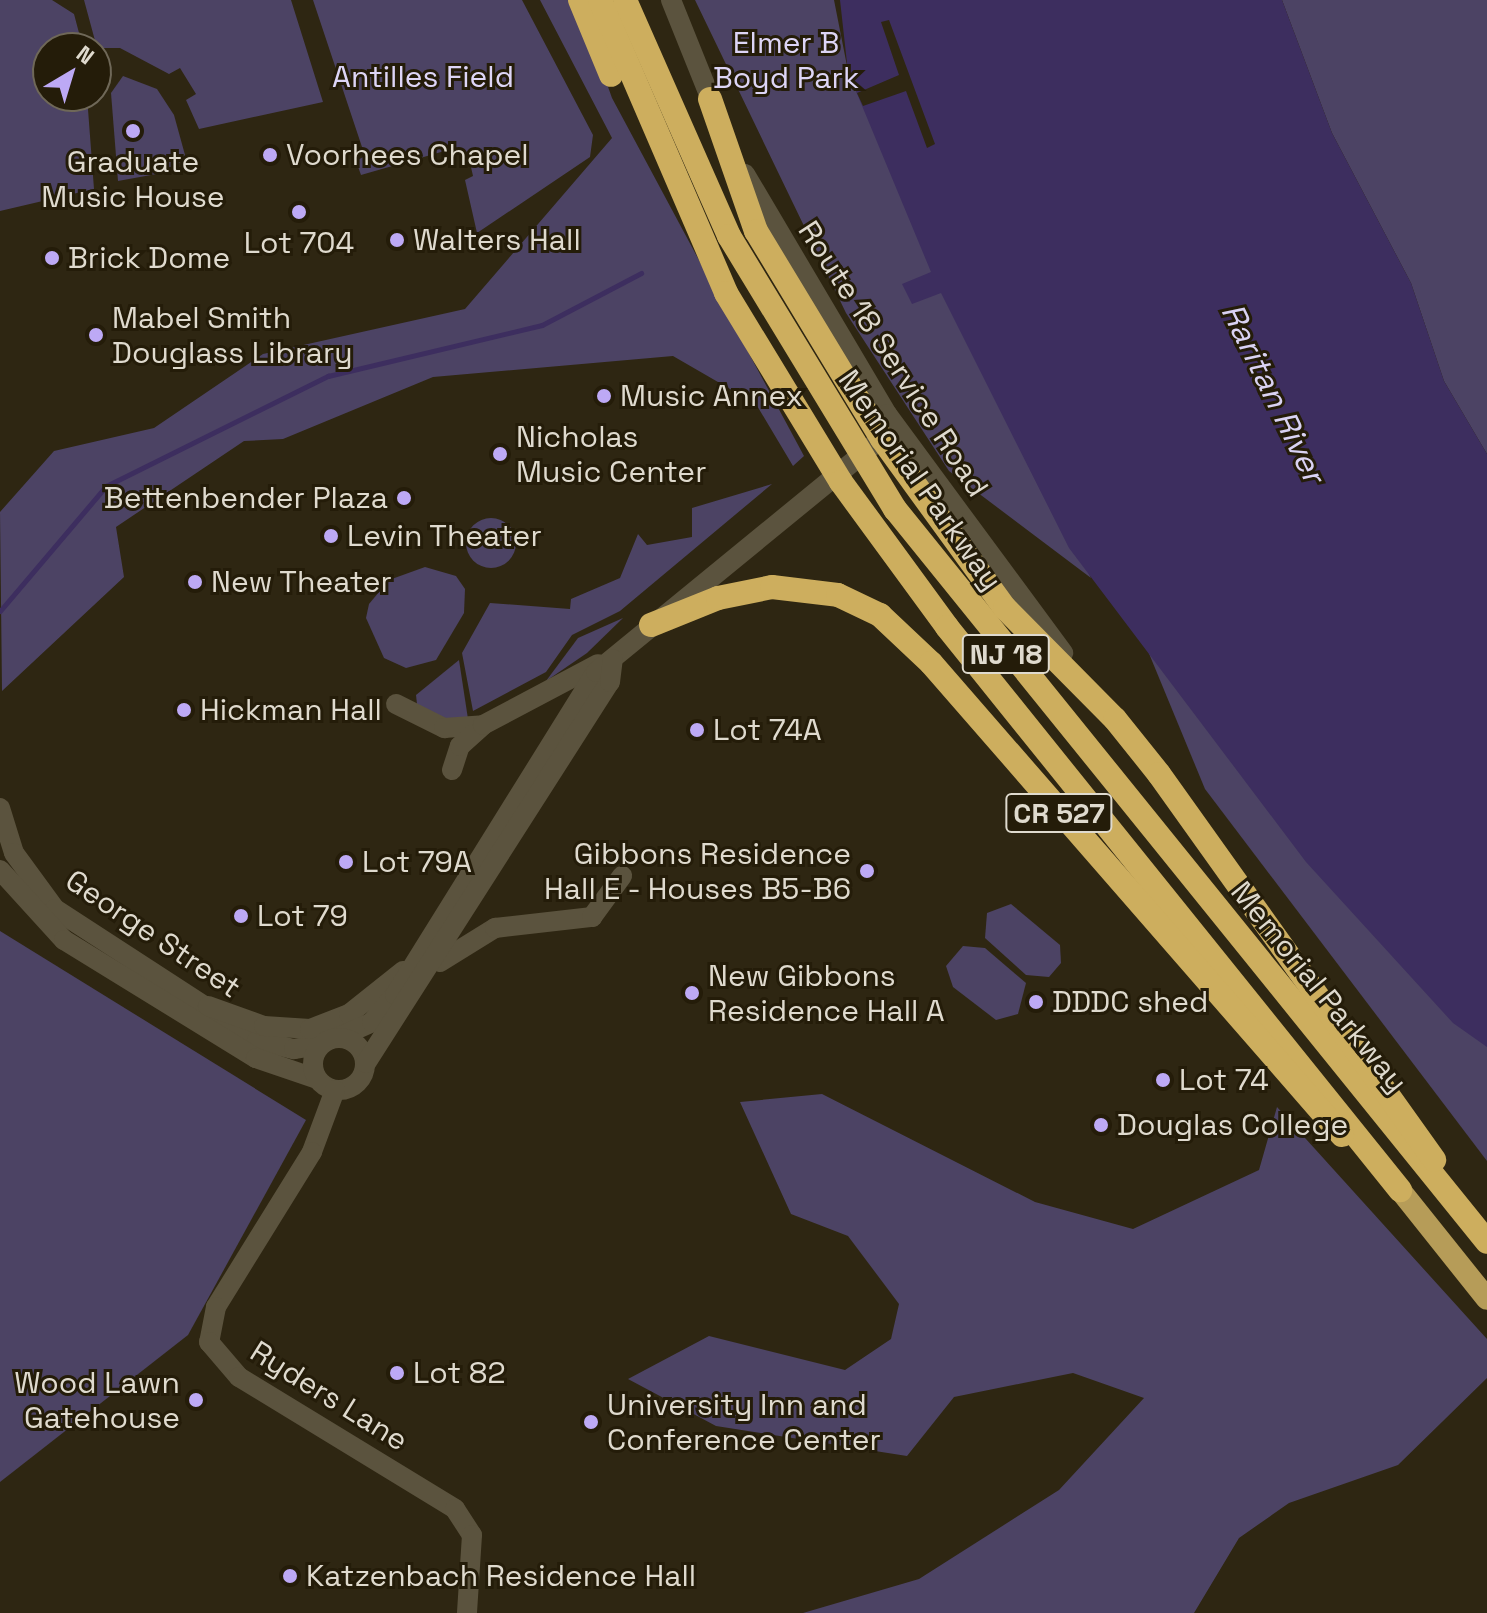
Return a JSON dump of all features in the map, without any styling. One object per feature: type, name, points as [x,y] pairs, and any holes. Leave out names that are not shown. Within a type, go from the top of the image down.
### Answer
[{"type":"highway","points":[[580,0],[662,188],[726,293]]},
{"type":"highway","name":"Memorial Parkway","points":[[600,0],[726,293],[816,445],[909,577],[1400,1190]]},
{"type":"highway","name":"Memorial Parkway","points":[[625,0],[708,195],[868,470],[984,627],[1487,1240]]},
{"type":"highway","points":[[710,99],[756,231],[878,441],[1005,608],[1115,719],[1279,936],[1487,1240]]},
{"type":"highway","name":"CR 527","points":[[651,625],[718,598],[772,587],[838,595],[891,623],[1314,1109],[1400,1190]]},
{"type":"highway","name":"NJ 18","points":[[1400,1190],[1487,1299]]},
{"type":"main road","name":"Route 18 Service Road","points":[[671,0],[710,99],[786,252],[865,381],[978,545],[1115,719]]},
{"type":"main road","points":[[452,770],[460,746],[483,725],[613,659],[810,492],[878,441]]},
{"type":"main road","name":"George Street","points":[[366,1063],[596,672],[613,659]]},
{"type":"main road","points":[[396,704],[444,728],[483,725]]},
{"type":"main road","name":"George Street","points":[[0,808],[14,853],[55,909],[267,1044],[329,1041],[380,1015],[419,970]]},
{"type":"main road","name":"George Street","points":[[0,870],[64,940],[256,1058],[326,1084]]},
{"type":"main road","points":[[208,1006],[264,1026],[310,1029],[349,1014],[495,928],[592,917],[622,876]]},
{"type":"main road","points":[[329,1041],[357,1044],[366,1063],[358,1082],[326,1084],[313,1060],[329,1041]]},
{"type":"main road","name":"Ryders Lane","points":[[326,1084],[312,1152],[216,1307],[209,1342],[239,1377],[455,1509],[472,1535],[467,1613]]},
{"type":"green space","points":[[0,0],[52,0],[74,14],[79,32],[32,32],[32,112],[88,112],[94,189],[0,211]]},
{"type":"green space","points":[[84,0],[291,0],[323,102],[199,129],[186,100],[196,94],[180,68],[169,74],[120,48],[112,48],[112,32],[93,32]]},
{"type":"green space","name":"Antilles Field","points":[[313,0],[522,0],[593,135],[590,157],[477,233],[465,180],[473,176],[468,154],[455,148],[361,175],[356,161],[365,156]]},
{"type":"green space","points":[[540,0],[577,0],[612,98],[804,456],[793,466],[756,404],[673,356],[433,377],[283,439],[244,441],[116,527],[124,577],[2,691],[0,512],[54,451],[154,428],[263,354],[465,309],[612,138]]},
{"type":"green space","name":"Elmer B Boyd Park","points":[[695,0],[834,0],[849,76],[1091,578],[949,471],[846,313]]},
{"type":"green space","points":[[1282,0],[1487,0],[1487,454],[1444,381],[1411,283],[1332,133]]},
{"type":"green space","points":[[123,76],[157,89],[174,115],[185,155],[173,171],[118,181],[112,92]]},
{"type":"green space","points":[[772,484],[620,611],[572,635],[546,672],[473,711],[462,653],[490,603],[570,609],[571,599],[620,578],[638,534],[647,545],[692,537],[692,508]]},
{"type":"green space","points":[[491,518],[509,525],[516,543],[509,561],[491,568],[473,561],[466,543],[473,525]]},
{"type":"green space","points":[[425,567],[456,576],[465,589],[464,613],[436,660],[406,668],[384,658],[366,618],[369,604],[389,580]]},
{"type":"green space","points":[[623,618],[587,653],[546,681],[578,638]]},
{"type":"green space","points":[[1143,639],[1487,996],[1487,1161],[1205,789]]},
{"type":"green space","points":[[459,660],[468,719],[444,719],[417,704],[416,695]]},
{"type":"green space","points":[[1011,904],[1060,945],[1061,963],[1049,977],[1026,975],[985,938],[987,913]]},
{"type":"green space","points":[[0,931],[306,1120],[188,1335],[0,1482]]},
{"type":"green space","points":[[963,946],[985,948],[1026,983],[1018,1014],[996,1020],[953,987],[946,966]]},
{"type":"green space","points":[[822,1094],[1035,1202],[1133,1229],[1259,1170],[1277,1107],[1487,1339],[1487,1378],[1398,1465],[1289,1503],[1239,1538],[1194,1613],[803,1613],[919,1579],[1059,1490],[1144,1398],[1073,1373],[954,1397],[907,1456],[716,1426],[628,1379],[709,1336],[845,1370],[891,1339],[899,1304],[848,1236],[791,1214],[740,1102]]},
{"type":"water","name":"Raritan River","points":[[840,0],[1282,0],[1332,133],[1411,283],[1444,381],[1487,454],[1487,1047],[1453,1023],[1306,862],[1069,548],[941,293],[912,304],[902,284],[931,272],[848,72]]},
{"type":"pier","points":[[889,20],[935,144],[927,148],[906,91],[863,106],[857,93],[899,75],[881,22]]},
{"type":"waterway","points":[[0,611],[106,486],[328,376],[542,325],[641,273]]},
{"type":"place","name":"Graduate Music House","points":[[133,131]]},
{"type":"place","name":"Voorhees Chapel","points":[[270,155]]},
{"type":"place","name":"Lot 704","points":[[299,212]]},
{"type":"place","name":"Walters Hall","points":[[397,240]]},
{"type":"place","name":"Brick Dome","points":[[52,258]]},
{"type":"place","name":"Mabel Smith Douglass Library","points":[[96,335]]},
{"type":"place","name":"Music Annex","points":[[604,396]]},
{"type":"place","name":"Nicholas Music Center","points":[[500,454]]},
{"type":"place","name":"Bettenbender Plaza","points":[[404,498]]},
{"type":"place","name":"Levin Theater","points":[[331,536]]},
{"type":"place","name":"New Theater","points":[[195,582]]},
{"type":"place","name":"Hickman Hall","points":[[184,710]]},
{"type":"place","name":"Lot 74A","points":[[697,730]]},
{"type":"place","name":"Lot 79A","points":[[346,862]]},
{"type":"place","name":"Gibbons Residence Hall E - Houses B5-B6","points":[[867,871]]},
{"type":"place","name":"Lot 79","points":[[241,916]]},
{"type":"place","name":"New Gibbons Residence Hall A","points":[[692,993]]},
{"type":"place","name":"DDDC shed","points":[[1036,1002]]},
{"type":"place","name":"Lot 74","points":[[1163,1080]]},
{"type":"place","name":"Douglas College","points":[[1101,1125]]},
{"type":"place","name":"Lot 82","points":[[397,1373]]},
{"type":"place","name":"Wood Lawn Gatehouse","points":[[196,1400]]},
{"type":"place","name":"University Inn and Conference Center","points":[[591,1422]]},
{"type":"place","name":"Katzenbach Residence Hall","points":[[290,1576]]}]
